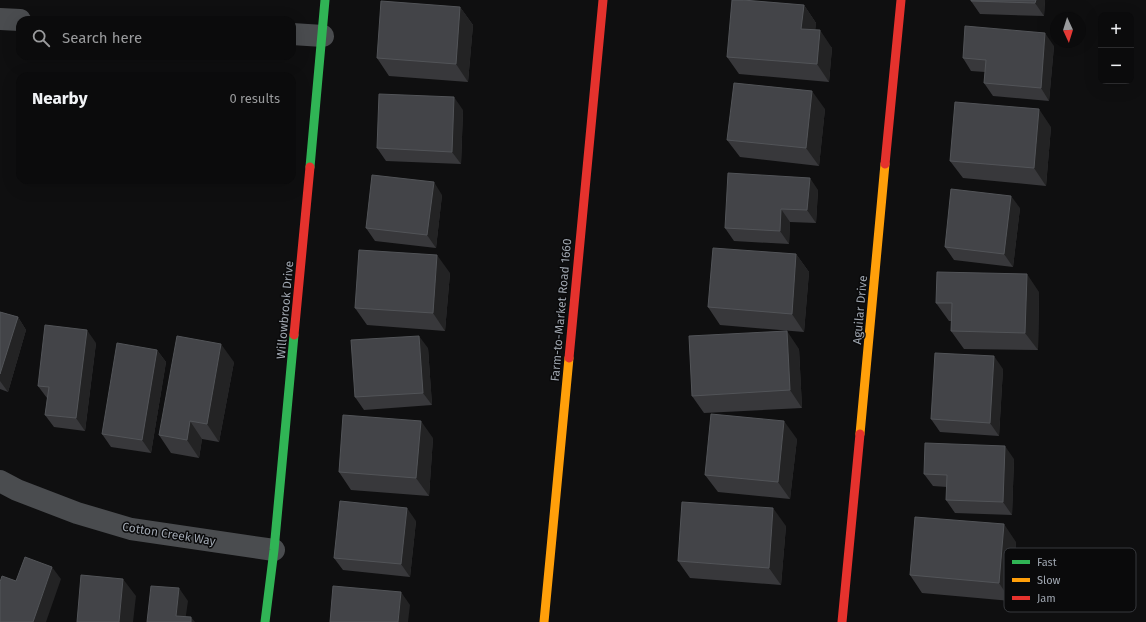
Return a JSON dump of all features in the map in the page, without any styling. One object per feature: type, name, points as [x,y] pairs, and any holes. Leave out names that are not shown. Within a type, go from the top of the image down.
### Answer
[{"type":"street","name":"Willowbrook Drive","points":[[265,622],[274,550],[325,0]]},
{"type":"street","name":"Farm-to-Market Road 1660","points":[[544,622],[603,0]]},
{"type":"street","name":"Aguilar Drive","points":[[842,622],[901,0]]},
{"type":"street","points":[[0,19],[16,20]]},
{"type":"street","points":[[296,34],[322,36]]},
{"type":"street","name":"Cotton Creek Way","points":[[0,481],[17,490],[77,513],[131,529],[274,550]]},
{"type":"building","points":[[732,0],[804,5],[801,29],[820,30],[817,64],[727,57]]},
{"type":"building","points":[[971,0],[1036,0],[1035,3]]},
{"type":"building","points":[[381,1],[460,7],[456,64],[377,58]]},
{"type":"building","points":[[965,26],[1045,33],[1041,88],[984,83],[986,60],[963,58]]},
{"type":"building","points":[[734,83],[812,91],[806,148],[727,140]]},
{"type":"building","points":[[379,94],[454,97],[452,152],[377,148]]},
{"type":"building","points":[[955,102],[1039,109],[1034,168],[950,161]]},
{"type":"building","points":[[728,173],[810,178],[807,210],[781,209],[780,231],[725,228]]},
{"type":"building","points":[[372,175],[434,182],[427,235],[366,228]]},
{"type":"building","points":[[951,189],[1011,196],[1004,254],[945,247]]},
{"type":"building","points":[[713,248],[796,254],[792,314],[708,307]]},
{"type":"building","points":[[359,250],[437,255],[433,313],[355,308]]},
{"type":"building","points":[[937,272],[1027,274],[1025,333],[951,331],[952,303],[936,303]]},
{"type":"building","points":[[0,312],[18,317],[0,374]]},
{"type":"building","points":[[45,325],[87,330],[76,418],[45,415],[49,387],[38,386]]},
{"type":"building","points":[[787,331],[790,390],[692,396],[689,336]]},
{"type":"building","points":[[177,336],[221,344],[207,424],[190,421],[187,440],[159,435]]},
{"type":"building","points":[[419,336],[423,393],[355,397],[351,340]]},
{"type":"building","points":[[117,343],[157,350],[142,440],[102,434]]},
{"type":"building","points":[[935,353],[994,356],[990,423],[931,419]]},
{"type":"building","points":[[711,414],[784,421],[778,482],[705,475]]},
{"type":"building","points":[[343,415],[421,421],[416,478],[339,472]]},
{"type":"building","points":[[925,443],[1005,446],[1003,502],[946,500],[947,475],[924,474]]},
{"type":"building","points":[[340,501],[407,508],[401,564],[334,558]]},
{"type":"building","points":[[682,502],[773,508],[769,568],[678,561]]},
{"type":"building","points":[[915,517],[1004,524],[999,583],[910,575]]},
{"type":"building","points":[[25,557],[52,567],[33,622],[0,622],[0,582],[2,576],[16,581]]},
{"type":"building","points":[[81,575],[123,579],[119,622],[77,622]]},
{"type":"building","points":[[151,586],[179,588],[176,616],[191,617],[191,622],[147,622]]},
{"type":"building","points":[[333,586],[401,592],[398,622],[330,622]]},
{"type":"traffic: fast","points":[[310,167],[325,0]]},
{"type":"traffic: fast","points":[[265,622],[274,550],[294,335]]},
{"type":"traffic: slow","points":[[860,434],[885,164]]},
{"type":"traffic: slow","points":[[544,622],[569,358]]},
{"type":"traffic: jam","points":[[569,358],[603,0]]},
{"type":"traffic: jam","points":[[885,164],[901,0]]},
{"type":"traffic: jam","points":[[294,335],[310,167]]},
{"type":"traffic: jam","points":[[842,622],[860,434]]}]
